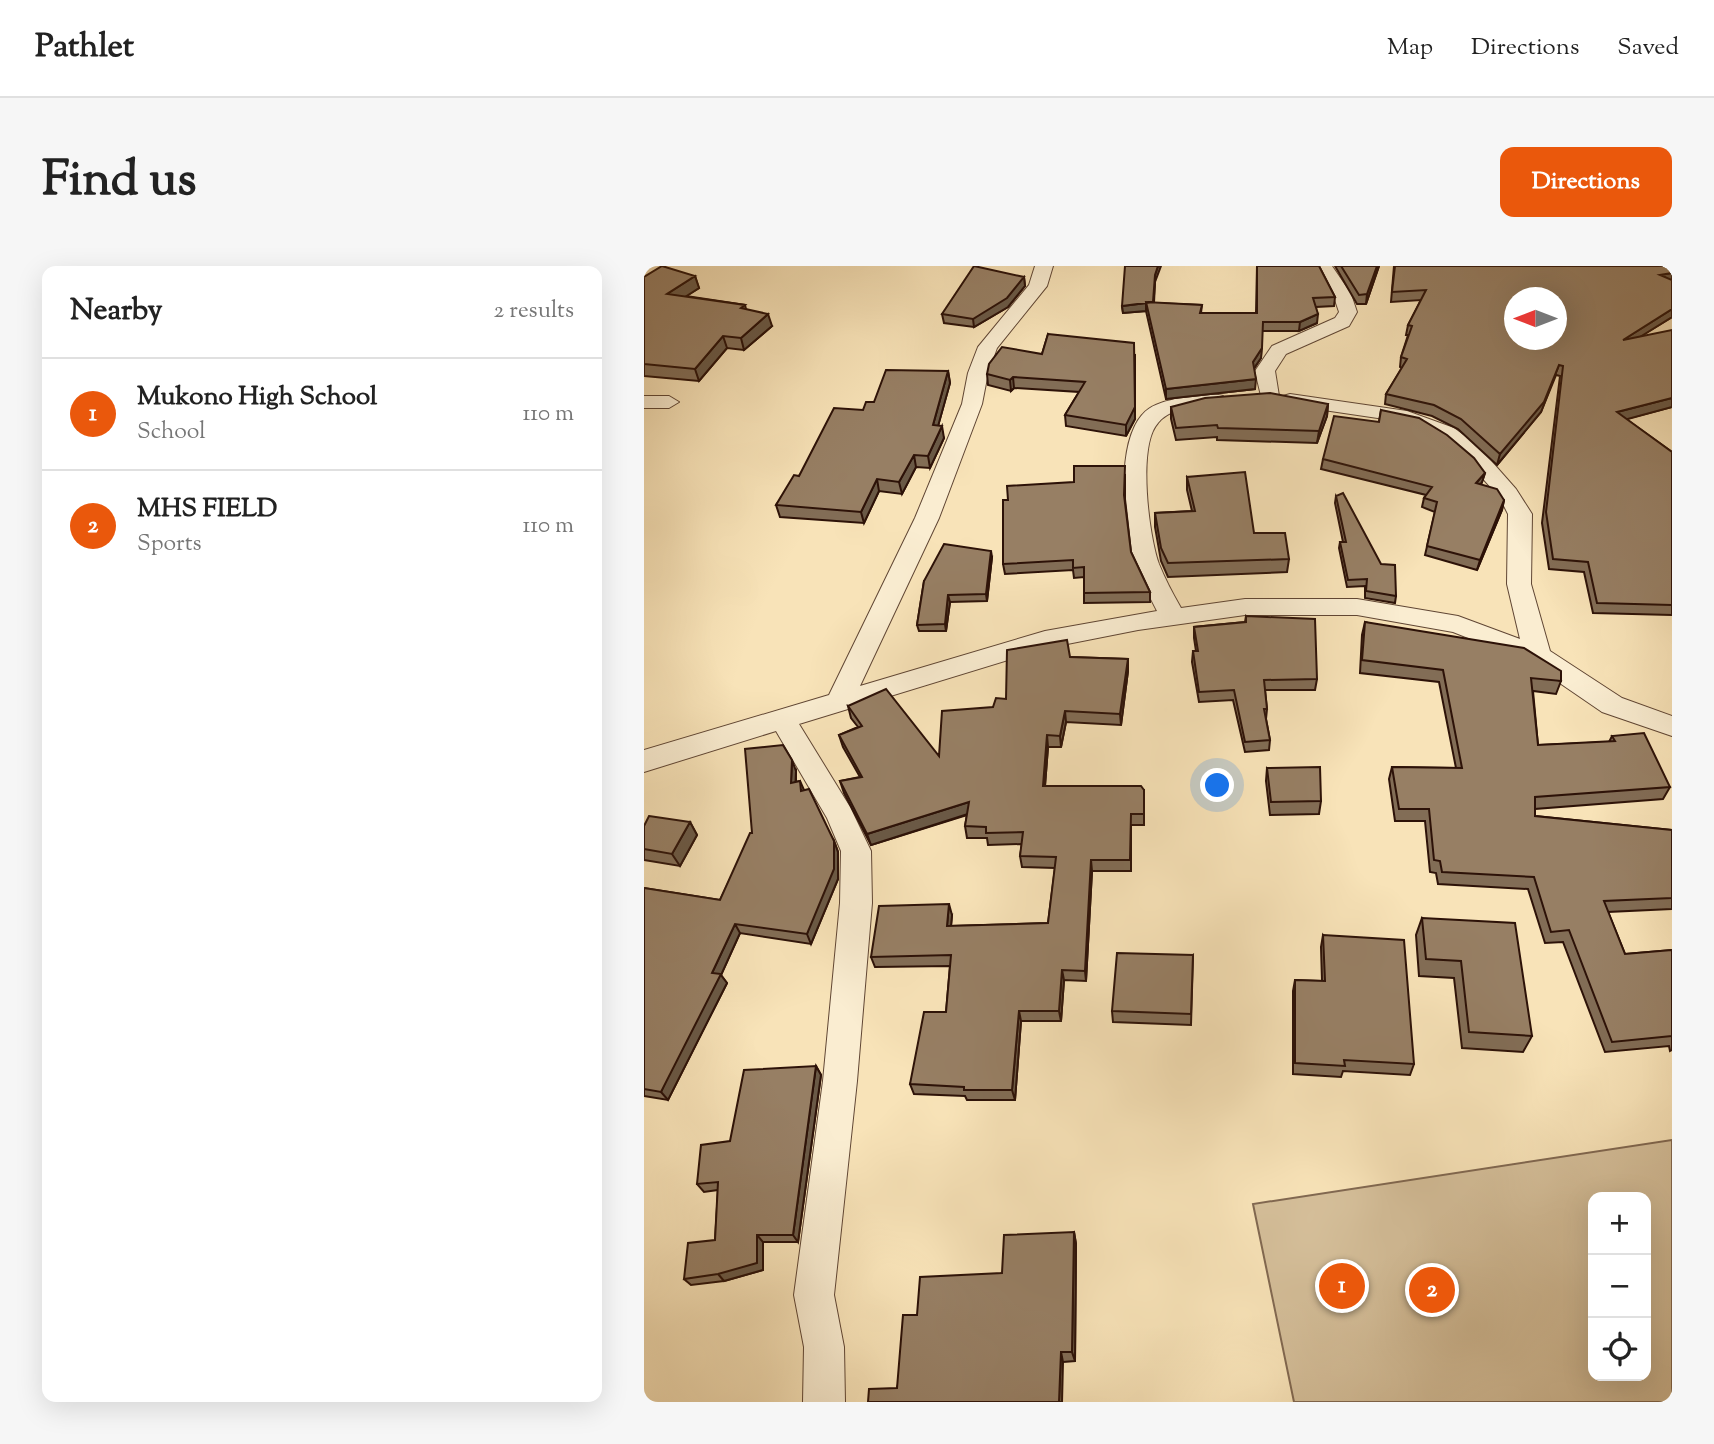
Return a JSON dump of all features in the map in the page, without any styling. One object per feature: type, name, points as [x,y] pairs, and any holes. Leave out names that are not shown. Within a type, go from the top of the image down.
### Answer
[{"type":"street","points":[[839,703],[927,518],[972,404],[978,373],[988,347],[1038,286],[1044,266]]},
{"type":"street","points":[[1269,396],[1265,371],[1279,350],[1342,322],[1348,312],[1342,294],[1323,266]]},
{"type":"street","points":[[1172,617],[1146,562],[1139,505],[1137,455],[1140,431],[1149,418],[1169,406],[1269,396],[1323,407],[1389,411],[1426,421],[1454,437],[1482,461],[1520,514],[1519,582],[1538,656]]},
{"type":"street","points":[[644,402],[669,402]]},
{"type":"street","points":[[644,761],[1045,640],[1245,607],[1357,607],[1458,624],[1538,656],[1612,705],[1672,726]]},
{"type":"street","points":[[783,720],[840,815],[856,851],[856,903],[814,1295],[824,1347],[824,1402]]},
{"type":"shaded area","points":[[1672,1140],[1672,1402],[1294,1402],[1253,1204]]},
{"type":"building","points":[[662,266],[695,276],[667,294],[745,305],[741,308],[768,314],[741,338],[723,336],[695,369],[644,364],[644,277]]},
{"type":"building","points":[[974,266],[1024,277],[1007,298],[973,319],[942,314]]},
{"type":"building","points":[[1125,266],[1158,266],[1153,302],[1122,306]]},
{"type":"building","points":[[1257,266],[1319,266],[1335,297],[1313,298],[1318,314],[1300,322],[1263,322],[1262,348],[1253,362],[1256,379],[1166,389],[1146,302],[1202,305],[1200,313],[1257,313]]},
{"type":"building","points":[[1341,266],[1377,266],[1367,294],[1359,295]]},
{"type":"building","points":[[1395,266],[1672,266],[1672,273],[1660,275],[1672,280],[1672,309],[1623,340],[1672,330],[1672,398],[1617,412],[1672,452],[1672,605],[1597,603],[1588,562],[1553,559],[1546,512],[1563,366],[1559,365],[1544,402],[1500,454],[1461,419],[1434,405],[1386,394],[1407,359],[1401,357],[1412,326],[1408,325],[1426,290],[1392,292]]},
{"type":"building","points":[[1048,334],[1134,343],[1135,407],[1126,425],[1065,415],[1085,382],[1013,377],[1010,380],[987,374],[989,364],[1002,347],[1042,354]]},
{"type":"building","points":[[886,370],[948,371],[933,425],[942,426],[928,456],[914,455],[899,482],[877,479],[861,512],[776,505],[794,475],[799,476],[834,408],[863,410],[866,402],[874,402]]},
{"type":"building","points":[[1270,393],[1328,404],[1319,431],[1218,428],[1217,425],[1176,428],[1171,407],[1205,398]]},
{"type":"building","points":[[1381,410],[1419,418],[1447,435],[1474,458],[1485,473],[1476,483],[1497,489],[1504,500],[1480,560],[1427,546],[1437,502],[1424,498],[1432,487],[1323,459],[1334,416],[1379,422]]},
{"type":"building","points":[[1074,466],[1125,466],[1124,495],[1131,552],[1150,592],[1084,593],[1084,567],[1073,568],[1073,560],[1003,564],[1003,500],[1008,500],[1007,486],[1074,482]]},
{"type":"building","points":[[1245,472],[1254,533],[1285,533],[1289,559],[1168,563],[1161,548],[1155,513],[1195,511],[1187,477]]},
{"type":"building","points":[[1343,493],[1381,564],[1395,565],[1396,596],[1366,591],[1367,579],[1348,580],[1340,542],[1346,542],[1336,496]]},
{"type":"building","points":[[944,544],[991,551],[986,594],[948,595],[945,624],[917,625],[924,581]]},
{"type":"building","points":[[1246,616],[1315,619],[1317,679],[1264,680],[1267,709],[1264,709],[1270,740],[1245,742],[1234,690],[1199,692],[1193,651],[1198,651],[1194,627],[1246,622]]},
{"type":"building","points":[[1365,622],[1524,648],[1561,671],[1561,681],[1531,678],[1538,745],[1615,741],[1612,736],[1644,733],[1670,787],[1535,797],[1535,816],[1672,830],[1672,898],[1604,901],[1625,954],[1672,950],[1672,1036],[1612,1042],[1569,930],[1551,932],[1534,877],[1442,872],[1440,861],[1434,860],[1429,809],[1399,809],[1392,767],[1462,768],[1443,670],[1362,660]]},
{"type":"building","points":[[1067,640],[1070,657],[1128,659],[1120,714],[1065,711],[1060,736],[1047,735],[1043,786],[1141,786],[1144,790],[1144,814],[1131,814],[1130,860],[1091,860],[1085,971],[1062,970],[1059,1011],[1019,1011],[1012,1090],[964,1090],[964,1087],[910,1084],[924,1012],[946,1012],[951,955],[871,957],[879,906],[949,904],[947,926],[1048,923],[1056,857],[1020,856],[1023,832],[986,833],[986,827],[965,826],[969,802],[867,834],[840,781],[862,777],[839,735],[862,726],[848,706],[886,689],[939,756],[942,711],[993,707],[996,698],[1006,699],[1007,650]]},
{"type":"building","points":[[783,745],[792,760],[791,783],[800,781],[801,791],[809,789],[834,841],[834,869],[807,934],[735,924],[712,973],[721,974],[661,1092],[644,1089],[644,888],[720,900],[752,833],[745,749]]},
{"type":"building","points":[[1320,767],[1321,801],[1271,802],[1267,768]]},
{"type":"building","points":[[649,816],[690,822],[672,854],[644,849],[644,826]]},
{"type":"building","points":[[1422,918],[1515,923],[1532,1036],[1469,1032],[1461,961],[1426,959]]},
{"type":"building","points":[[1323,935],[1404,940],[1414,1064],[1344,1060],[1345,1066],[1295,1063],[1295,980],[1325,981]]},
{"type":"building","points":[[1117,953],[1193,955],[1191,1014],[1112,1011]]},
{"type":"building","points":[[816,1066],[793,1235],[757,1235],[757,1263],[718,1274],[684,1279],[688,1243],[715,1240],[718,1182],[697,1184],[701,1145],[730,1141],[744,1070]]},
{"type":"building","points":[[1074,1232],[1072,1352],[1061,1352],[1059,1402],[868,1402],[869,1389],[897,1388],[903,1315],[917,1315],[920,1277],[1002,1273],[1004,1235]]},
{"type":"place","name":"Mukono High School","points":[[1342,1286]]},
{"type":"place","name":"MHS FIELD","points":[[1432,1290]]}]
